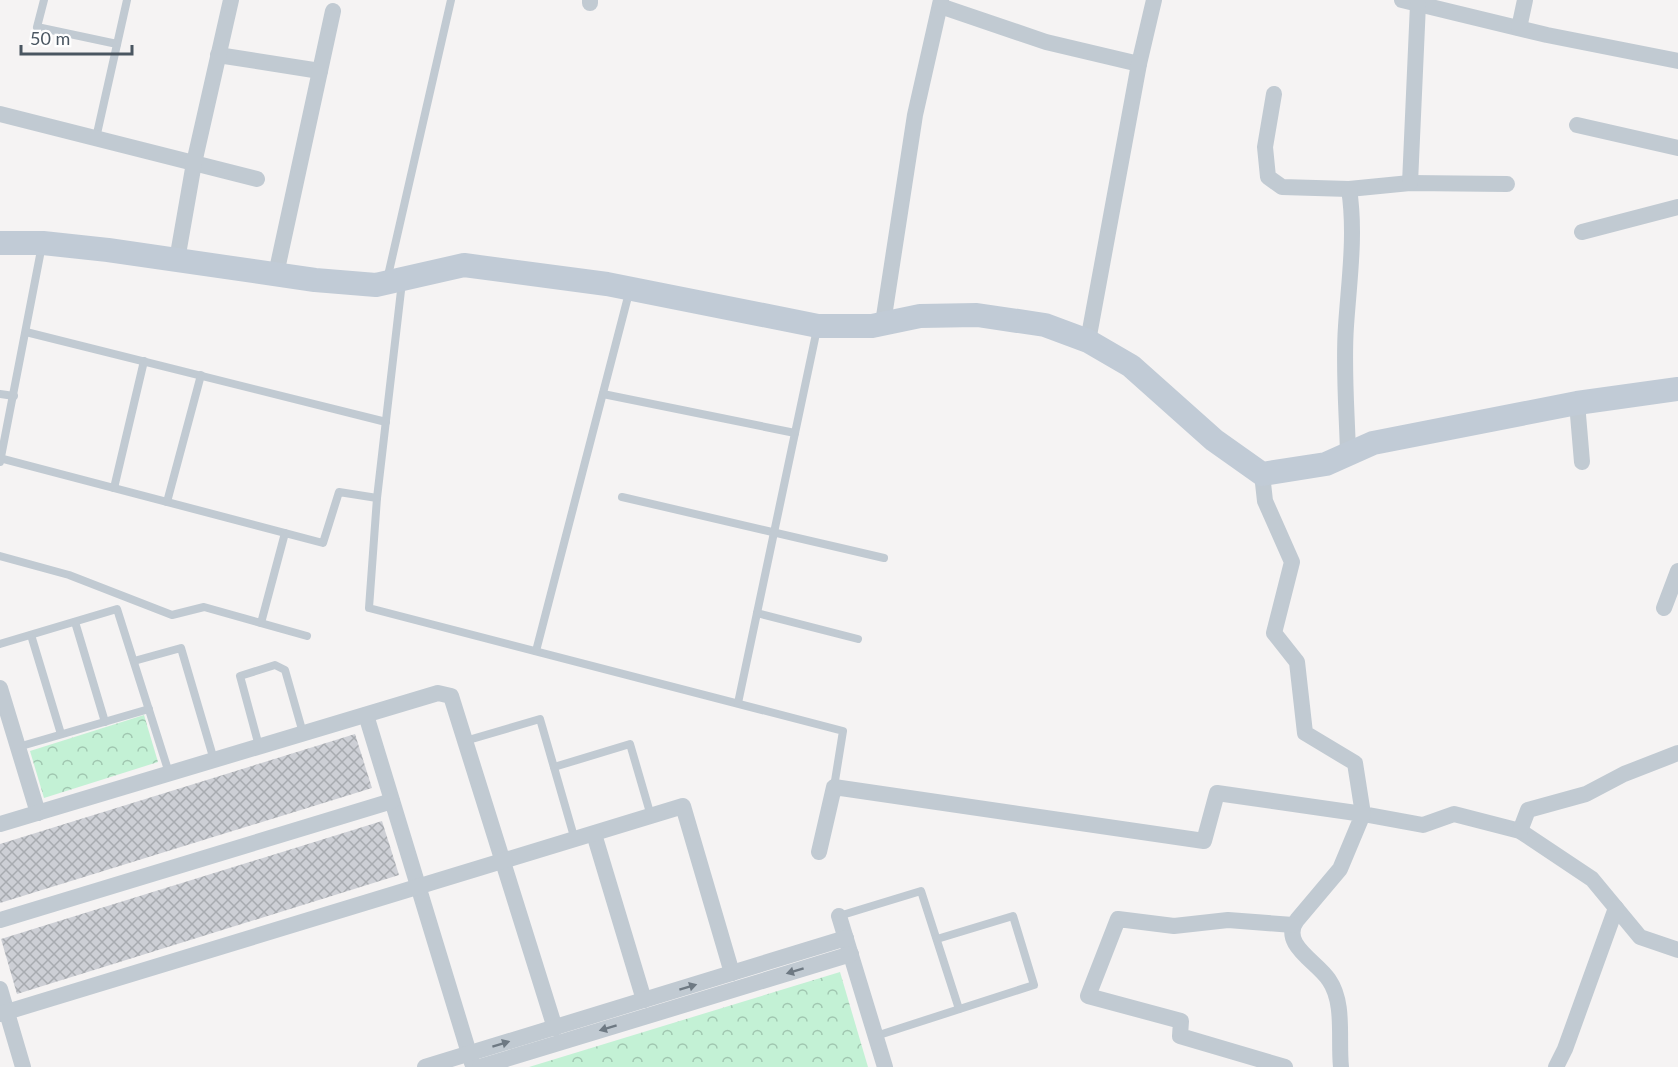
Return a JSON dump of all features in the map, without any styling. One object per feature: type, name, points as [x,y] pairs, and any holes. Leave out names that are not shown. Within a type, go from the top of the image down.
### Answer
[{"type":"street","points":[[177,260],[194,164],[231,0]]},
{"type":"street","points":[[1088,341],[1138,64],[1154,0]]},
{"type":"street","points":[[1519,28],[1525,0]]},
{"type":"street","points":[[1410,183],[1410,2],[1519,28],[1678,61]]},
{"type":"street","points":[[883,323],[915,115],[940,3],[1046,42],[1138,64]]},
{"type":"street","points":[[276,274],[333,11]]},
{"type":"street","points":[[218,55],[320,71]]},
{"type":"street","points":[[1274,94],[1265,147],[1268,177],[1282,187],[1349,189],[1410,183],[1507,184]]},
{"type":"street","points":[[0,114],[257,178]]},
{"type":"street","points":[[1577,125],[1678,148]]},
{"type":"street","points":[[1348,454],[1346,326],[1352,206],[1349,189]]},
{"type":"street","points":[[1582,232],[1678,207]]},
{"type":"street","points":[[0,243],[43,243],[366,284],[394,281],[464,265],[630,289],[818,326],[883,323],[920,316],[977,315],[1046,325],[1088,341],[1131,366],[1214,440],[1262,474],[1326,464],[1373,443],[1577,403],[1678,389]]},
{"type":"street","points":[[1577,403],[1582,462]]},
{"type":"street","points":[[1262,474],[1265,501],[1292,562],[1274,633],[1297,662],[1305,733],[1355,764],[1363,814],[1340,869],[1293,925],[1296,945],[1321,969],[1336,992],[1340,1012],[1341,1067]]},
{"type":"street","points":[[1664,609],[1678,571]]},
{"type":"street","points":[[0,688],[38,813]]},
{"type":"street","points":[[0,824],[438,693],[451,696],[555,1028]]},
{"type":"street","points":[[366,715],[471,1060]]},
{"type":"street","points":[[1520,831],[1528,810],[1586,794],[1624,774],[1678,753]]},
{"type":"street","points":[[819,852],[834,787],[1204,841],[1217,793],[1423,825],[1454,814],[1520,831],[1592,879],[1640,937],[1678,950]]},
{"type":"street","points":[[0,920],[392,801]]},
{"type":"street","points":[[3,1013],[683,806],[732,973]]},
{"type":"street","points":[[594,834],[644,1000]]},
{"type":"street","points":[[1556,1067],[1565,1049],[1616,908]]},
{"type":"street","points":[[839,916],[885,1067]]},
{"type":"street","points":[[1285,1067],[1180,1036],[1180,1020],[1088,996],[1118,919],[1174,926],[1228,920],[1293,925]]},
{"type":"street","points":[[425,1067],[471,1060],[555,1028],[732,973],[849,946]]},
{"type":"street","points":[[480,1067],[849,946]]},
{"type":"street","points":[[0,989],[3,1013],[23,1067]]},
{"type":"lane","points":[[44,0],[37,27],[117,44]]},
{"type":"lane","points":[[96,138],[126,0]]},
{"type":"lane","points":[[451,0],[394,281],[386,422],[377,498],[369,608],[843,731],[834,787]]},
{"type":"lane","points":[[43,243],[0,460],[323,543],[339,492],[377,498]]},
{"type":"lane","points":[[536,651],[630,289]]},
{"type":"lane","points":[[738,704],[818,326]]},
{"type":"lane","points":[[26,332],[386,422]]},
{"type":"lane","points":[[114,488],[144,361]]},
{"type":"lane","points":[[167,502],[201,375]]},
{"type":"lane","points":[[0,394],[14,396]]},
{"type":"lane","points":[[603,394],[795,433]]},
{"type":"lane","points":[[622,497],[884,558]]},
{"type":"lane","points":[[261,623],[285,533]]},
{"type":"lane","points":[[0,556],[69,575],[172,615],[204,607],[307,636]]},
{"type":"lane","points":[[0,644],[117,609],[169,773]]},
{"type":"lane","points":[[757,613],[858,639]]},
{"type":"lane","points":[[75,622],[105,722]]},
{"type":"lane","points":[[31,635],[61,734]]},
{"type":"lane","points":[[134,661],[181,648],[214,760]]},
{"type":"lane","points":[[259,746],[240,676],[275,665],[285,670],[303,733]]},
{"type":"lane","points":[[18,747],[149,709]]},
{"type":"lane","points":[[465,741],[540,719],[575,840]]},
{"type":"lane","points":[[554,767],[630,744],[651,816]]},
{"type":"lane","points":[[839,916],[921,891],[959,1009]]},
{"type":"lane","points":[[876,1036],[1034,985],[1012,915],[937,939]]},
{"type":"green space","points":[[144,715],[158,762],[44,798],[30,751]]},
{"type":"green space","points":[[840,972],[868,1067],[529,1067]]},
{"type":"building","points":[[355,734],[372,788],[0,903],[0,844]]},
{"type":"building","points":[[382,821],[399,875],[17,994],[1,939]]}]
